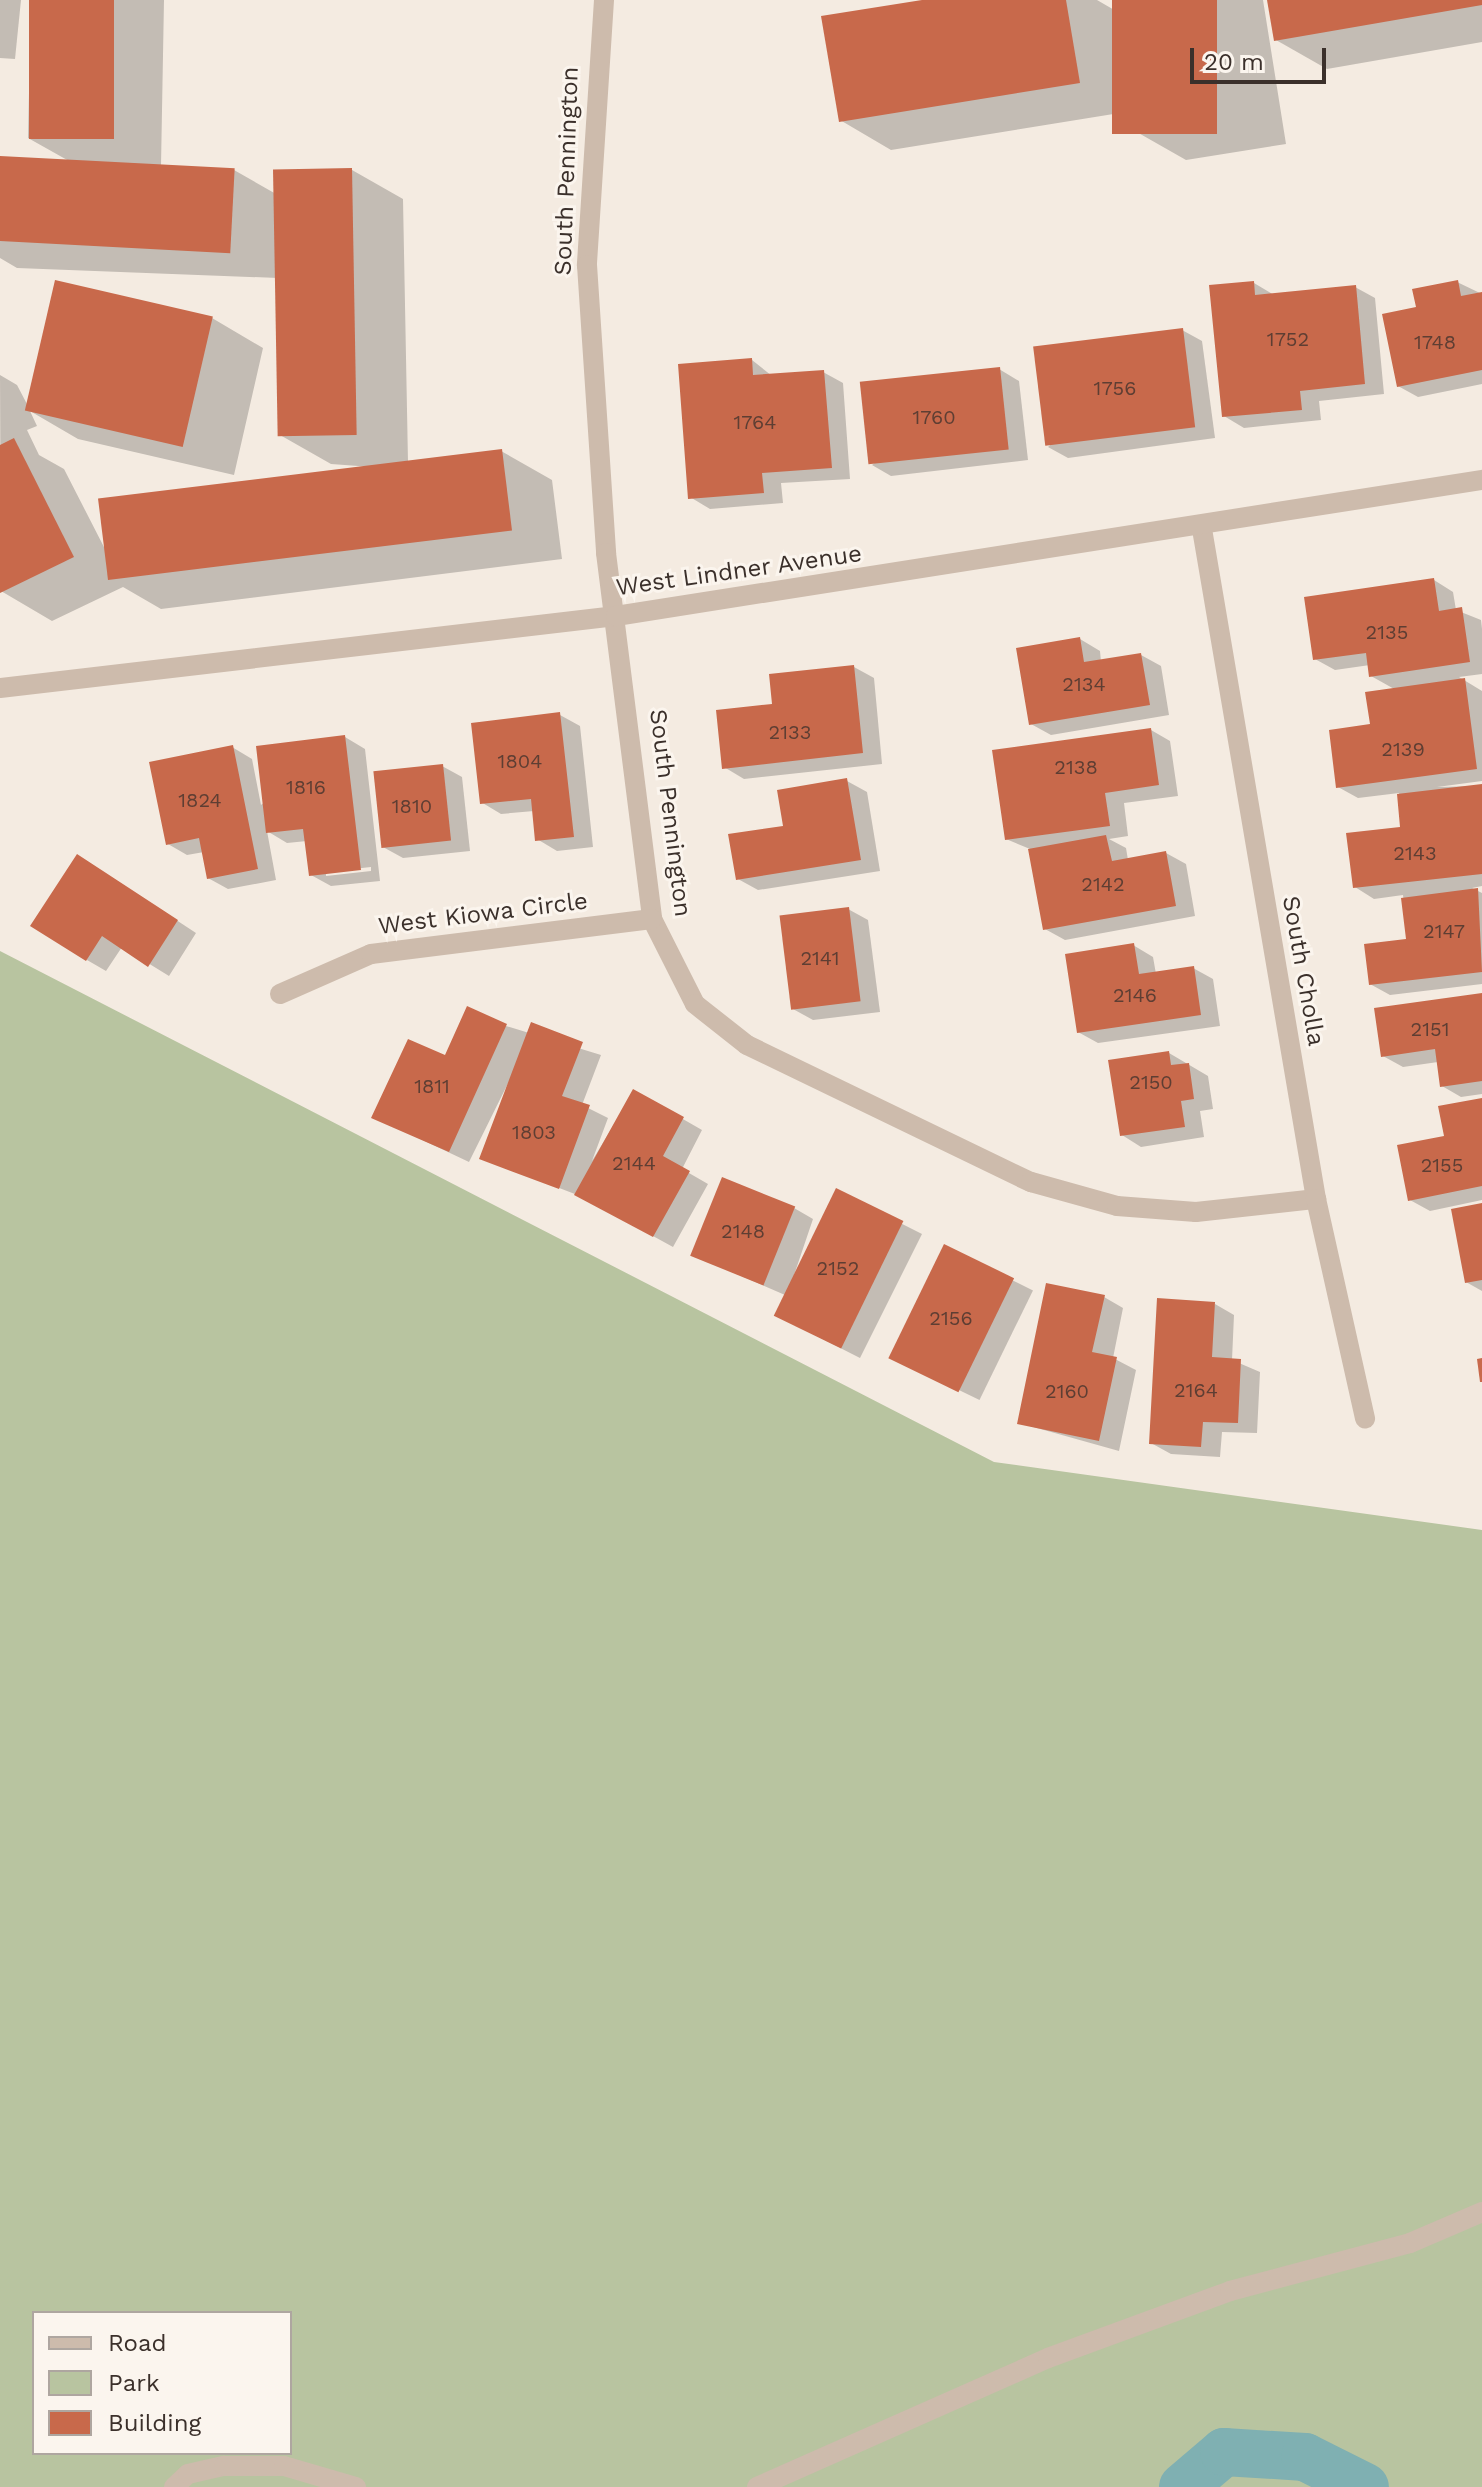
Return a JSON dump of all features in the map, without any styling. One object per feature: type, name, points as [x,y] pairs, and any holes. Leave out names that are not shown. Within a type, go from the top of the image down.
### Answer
[{"type":"street","name":"South Pennington","points":[[604,0],[587,265],[616,616],[652,919],[695,1004],[747,1045],[1031,1182],[1117,1206],[1196,1212],[1316,1199]]},
{"type":"street","name":"West Lindner Avenue","points":[[0,688],[616,616],[1202,529],[1482,480]]},
{"type":"street","name":"South Cholla","points":[[1202,529],[1316,1199],[1365,1419]]},
{"type":"street","name":"West Kiowa Circle","points":[[280,994],[371,954],[652,919]]},
{"type":"street","points":[[757,2487],[1048,2358],[1230,2291],[1410,2243],[1482,2212]]},
{"type":"street","points":[[174,2487],[188,2474],[224,2466],[284,2466],[356,2487]]},
{"type":"green space","points":[[0,951],[994,1462],[1482,1530],[1482,2487],[0,2487]]},
{"type":"building","points":[[29,0],[114,0],[114,139],[29,139]]},
{"type":"building","points":[[922,0],[1066,0],[1080,83],[839,122],[821,16]]},
{"type":"building","points":[[1112,0],[1217,0],[1217,134],[1112,134]]},
{"type":"building","points":[[1267,0],[1482,0],[1482,5],[1274,41]]},
{"type":"building","points":[[0,156],[235,168],[230,253],[0,241]]},
{"type":"building","points":[[352,168],[357,435],[278,436],[273,169]]},
{"type":"building","points":[[55,280],[213,316],[183,447],[25,411]]},
{"type":"building","points":[[1458,280],[1461,296],[1482,292],[1482,370],[1397,387],[1382,314],[1416,307],[1412,289]]},
{"type":"building","points":[[1254,281],[1255,295],[1356,285],[1365,384],[1300,391],[1302,410],[1222,417],[1209,285]]},
{"type":"building","points":[[1183,328],[1195,427],[1045,446],[1033,346]]},
{"type":"building","points":[[752,358],[753,375],[824,370],[832,468],[762,473],[764,493],[688,499],[678,364]]},
{"type":"building","points":[[1000,367],[1009,450],[868,464],[860,382]]},
{"type":"building","points":[[14,438],[74,557],[0,593],[0,445]]},
{"type":"building","points":[[502,449],[512,530],[108,580],[98,499]]},
{"type":"building","points":[[1434,578],[1439,611],[1462,607],[1470,662],[1369,677],[1366,653],[1313,660],[1304,597]]},
{"type":"building","points":[[1080,637],[1084,662],[1141,653],[1150,705],[1029,725],[1016,648]]},
{"type":"building","points":[[854,665],[863,753],[722,769],[716,710],[772,704],[769,674]]},
{"type":"building","points":[[1465,678],[1477,769],[1336,788],[1329,730],[1370,724],[1365,692]]},
{"type":"building","points":[[560,712],[574,837],[535,841],[531,799],[480,804],[471,723]]},
{"type":"building","points":[[1151,728],[1159,785],[1105,793],[1110,826],[1005,840],[992,750]]},
{"type":"building","points":[[345,735],[361,870],[309,876],[303,829],[266,833],[256,746]]},
{"type":"building","points":[[233,745],[258,869],[207,879],[199,838],[166,845],[149,762]]},
{"type":"building","points":[[443,764],[451,841],[381,848],[373,771]]},
{"type":"building","points":[[847,778],[861,860],[736,880],[728,834],[783,826],[777,790]]},
{"type":"building","points":[[1482,784],[1482,874],[1353,888],[1346,833],[1400,827],[1397,794]]},
{"type":"building","points":[[1106,835],[1112,861],[1166,851],[1176,906],[1043,930],[1028,849]]},
{"type":"building","points":[[77,854],[178,920],[148,967],[102,936],[86,961],[30,926]]},
{"type":"building","points":[[1478,888],[1482,972],[1369,985],[1364,944],[1406,939],[1401,898]]},
{"type":"building","points":[[849,907],[861,1001],[791,1010],[780,916]]},
{"type":"building","points":[[1134,943],[1139,974],[1194,966],[1201,1015],[1077,1033],[1065,954]]},
{"type":"building","points":[[1482,993],[1482,1081],[1440,1087],[1435,1049],[1381,1057],[1374,1008]]},
{"type":"building","points":[[467,1006],[507,1024],[449,1152],[371,1118],[408,1039],[445,1055]]},
{"type":"building","points":[[531,1022],[583,1042],[562,1096],[590,1105],[559,1189],[479,1159]]},
{"type":"building","points":[[1169,1051],[1171,1065],[1189,1063],[1194,1099],[1181,1101],[1185,1127],[1120,1136],[1108,1060]]},
{"type":"building","points":[[633,1089],[684,1117],[663,1156],[690,1171],[653,1237],[574,1195]]},
{"type":"building","points":[[1482,1098],[1482,1186],[1408,1201],[1397,1145],[1444,1136],[1438,1106]]},
{"type":"building","points":[[722,1177],[795,1207],[763,1285],[690,1256]]},
{"type":"building","points":[[836,1188],[903,1221],[841,1349],[774,1316]]},
{"type":"building","points":[[1482,1203],[1482,1280],[1465,1283],[1451,1209]]},
{"type":"building","points":[[944,1244],[1014,1278],[958,1392],[888,1358]]},
{"type":"building","points":[[1046,1283],[1105,1295],[1092,1352],[1117,1357],[1099,1441],[1017,1424]]},
{"type":"building","points":[[1157,1298],[1215,1302],[1212,1357],[1241,1359],[1238,1423],[1203,1422],[1201,1447],[1149,1444]]},
{"type":"building","points":[[1482,1358],[1482,1382],[1480,1382],[1477,1359]]},
{"type":"waterway","points":[[1183,2487],[1224,2452],[1305,2457],[1365,2487]]}]
